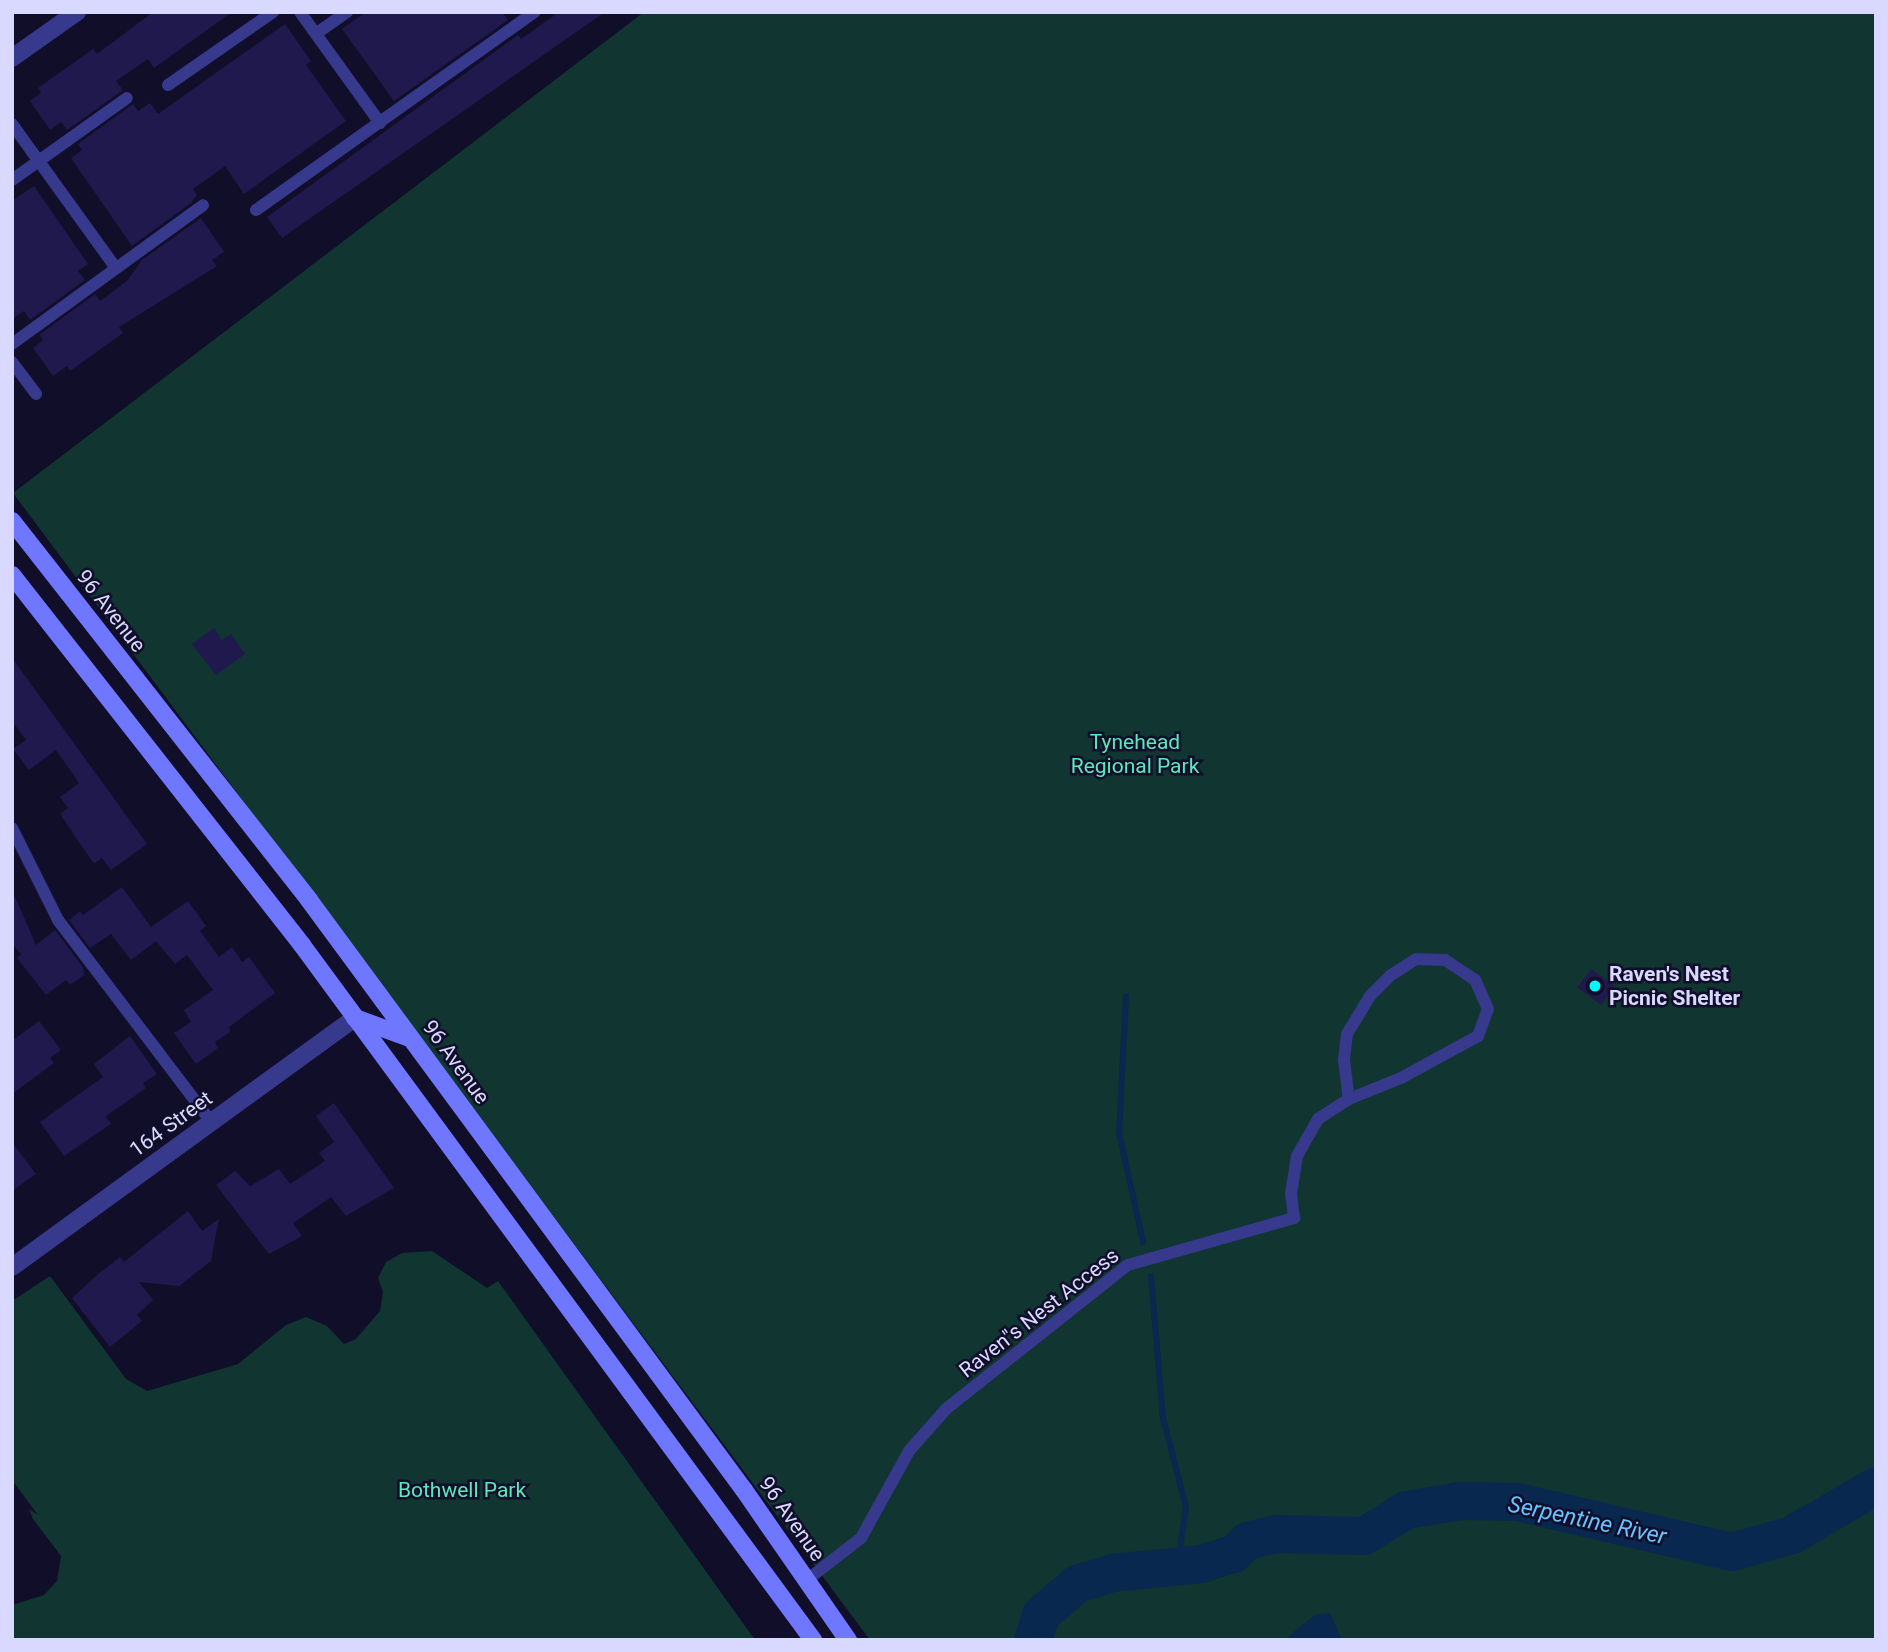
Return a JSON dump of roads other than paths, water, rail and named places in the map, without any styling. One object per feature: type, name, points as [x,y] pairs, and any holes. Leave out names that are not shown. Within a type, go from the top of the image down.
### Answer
[{"type":"main road","name":"96 Avenue","points":[[12,521],[309,901],[807,1580],[848,1640]]},
{"type":"main road","points":[[12,575],[248,873],[813,1640]]},
{"type":"main road","points":[[355,1018],[410,1038]]},
{"type":"street","points":[[12,58],[77,12]]},
{"type":"street","name":"164 Street","points":[[12,1267],[355,1018]]},
{"type":"lane","points":[[168,85],[273,12]]},
{"type":"lane","points":[[300,12],[380,122]]},
{"type":"lane","points":[[317,33],[346,12]]},
{"type":"lane","points":[[256,210],[536,12]]},
{"type":"lane","points":[[12,180],[127,98]]},
{"type":"lane","points":[[12,124],[115,267]]},
{"type":"lane","points":[[12,344],[203,205]]},
{"type":"lane","points":[[12,362],[36,394]]},
{"type":"lane","points":[[12,828],[58,920],[212,1123]]},
{"type":"lane","name":"Raven\"s Nest Access","points":[[807,1580],[861,1538],[909,1451],[946,1409],[1128,1265],[1212,1238],[1294,1218],[1291,1194],[1297,1156],[1318,1119],[1349,1100],[1401,1078],[1478,1036],[1488,1009],[1475,980],[1445,960],[1416,959],[1390,976],[1370,996],[1347,1034],[1343,1060],[1349,1100]]},
{"type":"water","points":[[1330,1613],[1342,1640],[1284,1640],[1315,1615]]},
{"type":"waterway","points":[[1126,996],[1119,1132],[1143,1242]]},
{"type":"waterway","points":[[1151,1276],[1163,1418],[1186,1507],[1177,1569]]},
{"type":"waterway","name":"Serpentine River","points":[[1033,1640],[1041,1615],[1077,1584],[1112,1573],[1202,1564],[1233,1554],[1248,1541],[1277,1534],[1364,1536],[1407,1510],[1460,1501],[1517,1502],[1732,1552],[1792,1535],[1876,1486]]},
{"type":"place","name":"Raven's Nest Picnic Shelter","points":[[1595,986]]},
{"type":"park label","name":"Tynehead Regional Park","points":[[1135,754]]},
{"type":"park label","name":"Bothwell Park","points":[[462,1490]]}]
